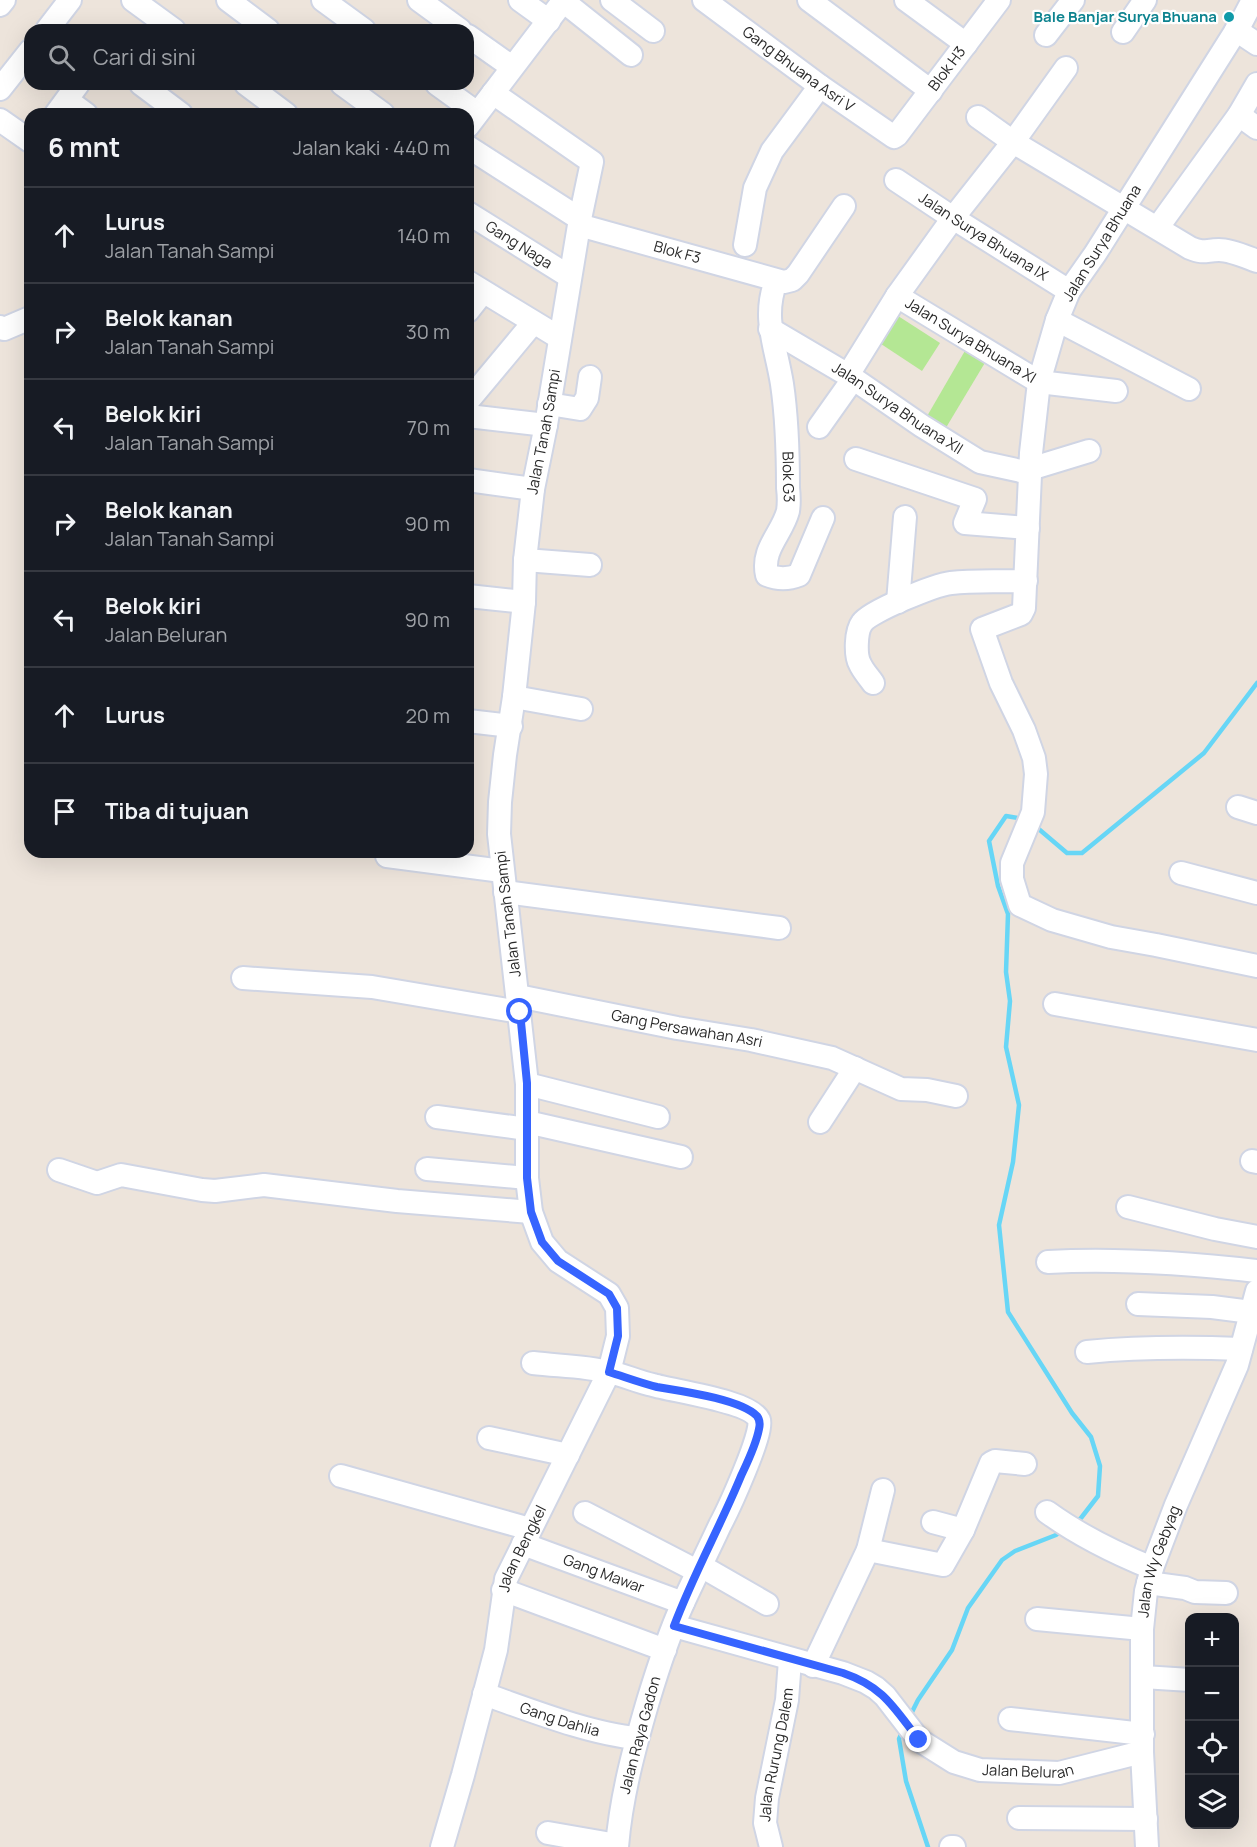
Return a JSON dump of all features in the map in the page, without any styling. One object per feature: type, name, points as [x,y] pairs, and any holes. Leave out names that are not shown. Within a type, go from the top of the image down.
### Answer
[{"type":"street","points":[[0,5],[4,0]]},
{"type":"street","points":[[58,24],[70,0]]},
{"type":"street","points":[[133,0],[166,24]]},
{"type":"street","points":[[228,0],[260,24]]},
{"type":"street","points":[[323,0],[356,24]]},
{"type":"street","points":[[419,0],[452,24]]},
{"type":"street","points":[[520,0],[549,21]]},
{"type":"street","points":[[612,0],[653,31]]},
{"type":"street","name":"Gang Bhuana Asri V","points":[[704,0],[820,86],[894,137]]},
{"type":"street","points":[[809,0],[931,91]]},
{"type":"street","points":[[906,0],[966,44]]},
{"type":"street","name":"Blok H3","points":[[894,137],[999,0]]},
{"type":"street","points":[[1046,35],[1073,0]]},
{"type":"street","points":[[1123,32],[1145,0]]},
{"type":"street","name":"Jalan Surya Bhuana","points":[[1253,0],[1095,254],[1069,291],[1057,320],[1038,382],[1030,471],[1023,613],[982,629],[1001,683],[1024,730],[1034,758],[1036,774],[1033,812],[1012,862],[1012,879],[1020,904],[1052,920],[1111,937],[1257,966]]},
{"type":"street","points":[[474,119],[564,1],[631,55]]},
{"type":"street","points":[[1236,30],[1257,44]]},
{"type":"street","points":[[474,40],[512,67]]},
{"type":"street","points":[[0,89],[24,59]]},
{"type":"street","points":[[819,427],[851,377],[897,296],[1066,68]]},
{"type":"street","points":[[1158,227],[1248,121],[1257,84]]},
{"type":"street","points":[[745,245],[755,188],[772,151],[820,86]]},
{"type":"street","points":[[149,90],[173,108]]},
{"type":"street","points":[[254,90],[278,108]]},
{"type":"street","points":[[350,90],[375,108]]},
{"type":"street","points":[[443,90],[461,108]]},
{"type":"street","name":"Jalan Tanah Sampi","points":[[493,93],[591,161],[533,489],[511,726],[500,802],[499,834],[527,1083],[527,1178],[531,1212],[542,1242],[558,1261],[609,1294],[617,1308],[618,1336],[609,1372]]},
{"type":"street","points":[[978,117],[1013,142],[1190,248],[1200,251],[1218,250],[1257,261]]},
{"type":"street","points":[[0,120],[24,137]]},
{"type":"street","name":"Blok F3","points":[[474,151],[579,222],[776,281]]},
{"type":"street","name":"Jalan Surya Bhuana IX","points":[[896,180],[1069,291]]},
{"type":"street","points":[[776,281],[788,282],[795,278],[844,206]]},
{"type":"street","name":"Gang Naga","points":[[474,217],[570,277]]},
{"type":"street","name":"Blok G3","points":[[776,281],[770,296],[770,329],[782,383],[789,501],[784,521],[768,550],[767,575],[773,578],[791,578],[799,575],[823,518]]},
{"type":"street","points":[[476,287],[560,338]]},
{"type":"street","name":"Jalan Surya Bhuana XI","points":[[897,296],[1038,382],[1116,391]]},
{"type":"street","points":[[1057,320],[1189,389]]},
{"type":"street","points":[[0,327],[10,328],[24,321]]},
{"type":"street","points":[[474,394],[533,322]]},
{"type":"street","name":"Jalan Surya Bhuana XII","points":[[770,329],[851,377],[922,426],[980,462],[1030,471]]},
{"type":"street","points":[[474,416],[547,414],[580,409],[587,398],[590,377]]},
{"type":"street","points":[[1030,471],[1089,451]]},
{"type":"street","points":[[856,459],[975,499],[965,523],[1028,528]]},
{"type":"street","points":[[474,481],[533,489]]},
{"type":"street","points":[[898,602],[904,517]]},
{"type":"street","points":[[525,560],[590,566]]},
{"type":"street","points":[[873,683],[859,663],[859,630],[866,619],[898,602],[949,583],[1026,581]]},
{"type":"street","points":[[474,597],[524,602]]},
{"type":"street","points":[[514,697],[581,709]]},
{"type":"street","points":[[474,722],[511,726]]},
{"type":"street","points":[[396,858],[504,882],[779,928]]},
{"type":"street","points":[[1181,873],[1257,892]]},
{"type":"street","name":"Gang Persawahan Asri","points":[[243,978],[372,987],[519,1004],[752,1040],[832,1058],[901,1089],[927,1090],[956,1096]]},
{"type":"street","points":[[1055,1004],[1257,1040]]},
{"type":"street","points":[[820,1122],[855,1068]]},
{"type":"street","points":[[527,1083],[658,1117]]},
{"type":"street","points":[[437,1117],[527,1125],[681,1157]]},
{"type":"street","points":[[427,1168],[527,1178]]},
{"type":"street","points":[[59,1170],[97,1182],[121,1175],[202,1190],[215,1191],[264,1185],[397,1201],[531,1212]]},
{"type":"street","points":[[1128,1206],[1215,1229],[1257,1237]]},
{"type":"street","points":[[1048,1262],[1123,1259],[1182,1262],[1257,1271]]},
{"type":"street","points":[[1138,1304],[1212,1307],[1254,1301]]},
{"type":"street","name":"Jalan Wy Gebyag","points":[[1147,1847],[1142,1743],[1142,1629],[1150,1575],[1176,1504],[1247,1352],[1254,1301]]},
{"type":"street","points":[[1086,1352],[1139,1347],[1189,1346],[1247,1352]]},
{"type":"street","points":[[533,1363],[609,1372],[656,1386],[722,1400],[758,1417],[760,1428],[752,1451],[674,1626],[813,1665],[868,1550],[883,1490]]},
{"type":"street","name":"Jalan Bengkel","points":[[442,1847],[496,1650],[506,1579],[609,1372]]},
{"type":"street","points":[[489,1438],[568,1455]]},
{"type":"street","points":[[868,1550],[943,1565],[963,1530],[992,1463],[995,1461],[1026,1464]]},
{"type":"street","name":"Gang Mawar","points":[[341,1476],[527,1537],[683,1603]]},
{"type":"street","points":[[585,1513],[767,1604]]},
{"type":"street","points":[[1053,1516],[1150,1575],[1195,1592],[1226,1593]]},
{"type":"street","points":[[933,1522],[963,1530]]},
{"type":"street","points":[[503,1590],[665,1650]]},
{"type":"street","points":[[1037,1619],[1142,1629]]},
{"type":"street","name":"Jalan Raya Gadon","points":[[617,1846],[621,1808],[637,1738],[674,1626]]},
{"type":"street","name":"Jalan Rurung Dalem","points":[[771,1847],[765,1823],[767,1798],[787,1701],[790,1659]]},
{"type":"street","name":"Jalan Beluran","points":[[813,1665],[866,1682],[885,1696],[919,1740],[954,1762],[980,1770],[1059,1773],[1142,1743]]},
{"type":"street","points":[[1143,1677],[1185,1680]]},
{"type":"street","name":"Gang Dahlia","points":[[484,1694],[559,1720],[624,1737],[637,1738]]},
{"type":"street","points":[[1010,1719],[1142,1743]]},
{"type":"street","points":[[1019,1818],[1146,1820]]},
{"type":"street","points":[[548,1833],[617,1846]]},
{"type":"green space","points":[[895,314],[940,343],[922,371],[875,340]]},
{"type":"green space","points":[[966,349],[986,361],[938,441],[919,430]]},
{"type":"waterway","points":[[1034,825],[1067,853],[1082,853],[1204,753],[1257,683]]},
{"type":"waterway","points":[[1024,819],[1006,816],[989,841],[998,886],[1008,914],[1006,972],[1010,1001],[1006,1047],[1019,1105],[1013,1162],[999,1225],[1008,1312],[1072,1413],[1091,1437],[1100,1466],[1098,1496],[1081,1518],[1075,1522]]},
{"type":"waterway","points":[[909,1718],[918,1700],[952,1650],[968,1608],[1002,1560],[1015,1551],[1063,1530]]},
{"type":"waterway","points":[[903,1730],[899,1739],[906,1781],[928,1847]]},
{"type":"place","name":"Bale Banjar Surya Bhuana","points":[[1229,17]]},
{"type":"route","points":[[520,1012],[527,1083],[527,1178],[531,1212],[542,1242],[558,1261],[594,1282],[609,1294],[617,1308],[618,1336],[609,1372],[656,1386],[722,1400],[751,1412],[760,1421],[760,1428],[752,1451],[674,1626],[843,1673],[866,1682],[885,1696],[919,1740]]}]
